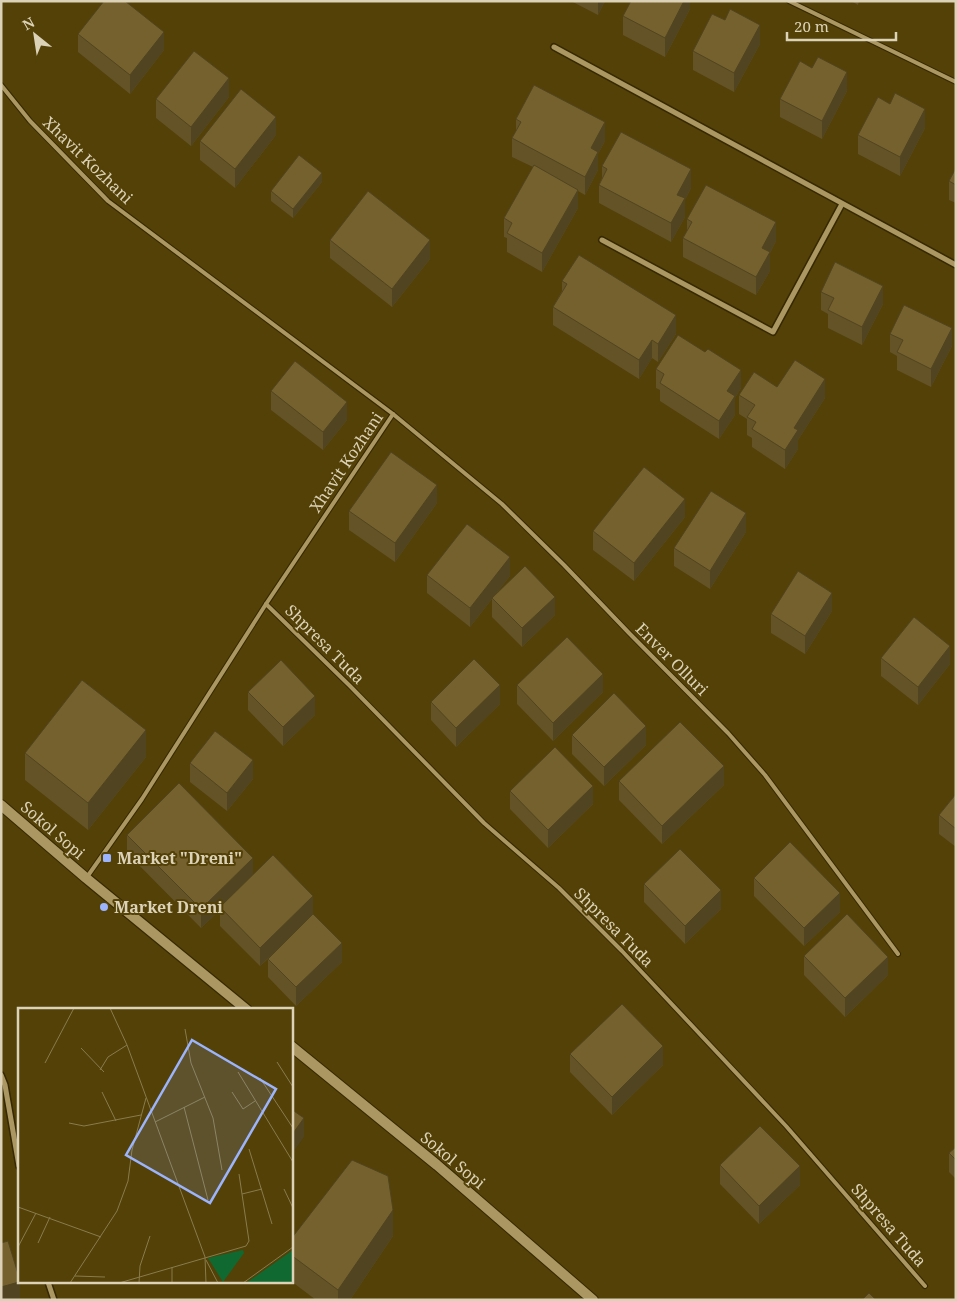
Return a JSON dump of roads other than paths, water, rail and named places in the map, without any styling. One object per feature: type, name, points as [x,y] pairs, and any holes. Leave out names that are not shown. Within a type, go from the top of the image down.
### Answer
[{"type":"street","points":[[554,47],[956,265]]},
{"type":"street","points":[[602,240],[773,332],[842,204]]},
{"type":"street","name":"Sokol Sopi","points":[[1,805],[86,878],[245,1008]]},
{"type":"street","name":"Sokol Sopi","points":[[292,1047],[437,1165],[593,1300]]},
{"type":"street","points":[[1,1075],[18,1161]]},
{"type":"street","points":[[49,1284],[54,1300]]},
{"type":"lane","points":[[789,1],[956,82]]},
{"type":"lane","name":"Xhavit Kozhani","points":[[1,85],[30,121],[108,201],[393,414],[266,604],[142,798],[86,878]]},
{"type":"lane","name":"Enver Olluri","points":[[393,414],[502,504],[728,733],[765,775],[898,954]]},
{"type":"lane","name":"Shpresa Tuda","points":[[266,604],[350,686],[484,823],[558,888],[622,951],[786,1126],[925,1286]]},
{"type":"place","name":"Market \"Dreni\"","points":[[107,858]]},
{"type":"place","name":"Market Dreni","points":[[104,907]]}]
